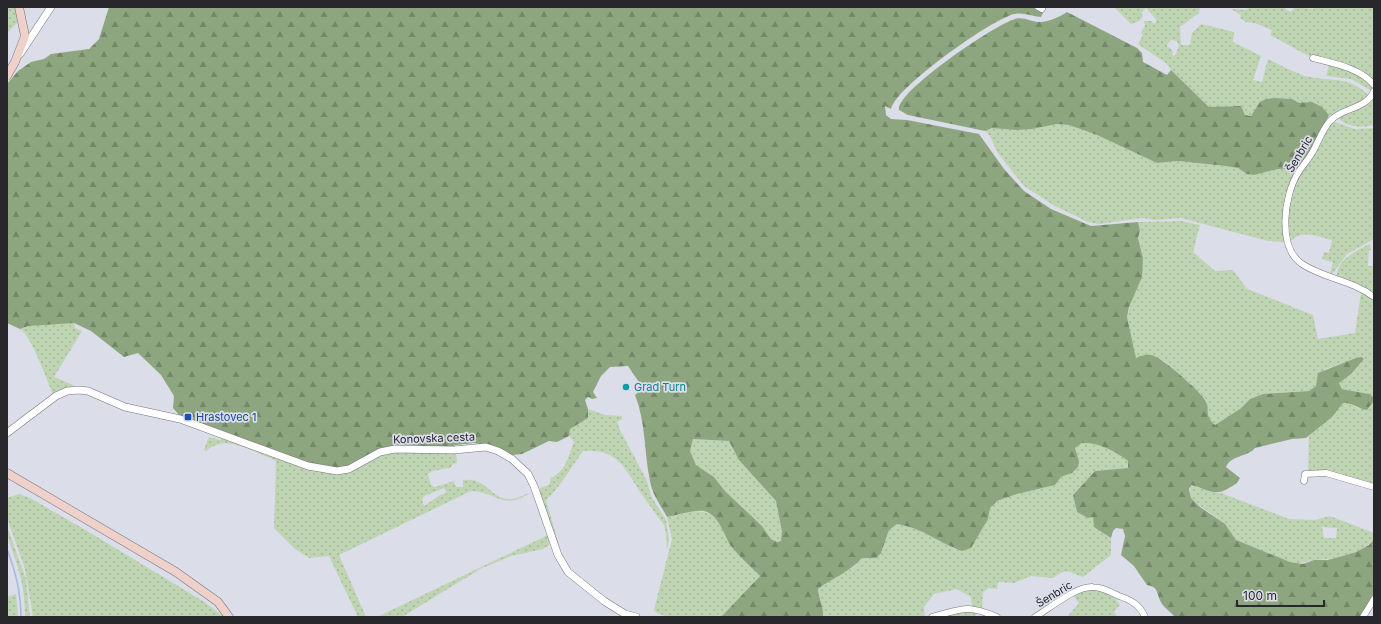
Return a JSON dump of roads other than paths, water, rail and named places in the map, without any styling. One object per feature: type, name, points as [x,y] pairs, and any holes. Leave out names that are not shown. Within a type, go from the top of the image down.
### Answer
[{"type":"main road","points":[[7,76],[15,62],[25,36],[19,7]]},
{"type":"main road","points":[[7,473],[176,572],[218,602],[229,617]]},
{"type":"street","points":[[15,62],[51,7]]},
{"type":"street","points":[[1313,58],[1343,66],[1370,81],[1374,86]]},
{"type":"street","name":"Šenbric","points":[[1374,91],[1369,100],[1337,115],[1327,125],[1309,158],[1297,174],[1288,199],[1285,218],[1289,243],[1294,257],[1301,263],[1321,274],[1352,283],[1374,297]]},
{"type":"street","name":"Konovska cesta","points":[[7,432],[56,396],[67,391],[79,390],[88,391],[125,407],[180,420],[308,466],[337,471],[349,469],[380,452],[395,449],[454,450],[472,447],[486,447],[498,451],[512,459],[528,474],[534,486],[558,555],[568,572],[604,602],[625,614],[636,617]]},
{"type":"street","points":[[1304,481],[1306,474],[1326,473],[1374,487]]},
{"type":"street","name":"Šenbric","points":[[1035,617],[1074,593],[1091,587],[1098,588],[1128,599],[1139,607],[1145,617]]},
{"type":"street","points":[[1363,617],[1374,599]]},
{"type":"street","points":[[932,617],[963,608],[972,608],[997,617]]},
{"type":"waterway","points":[[7,549],[17,582],[21,617]]},
{"type":"place","name":"Grad Turn","points":[[626,387]]},
{"type":"place","name":"Hrastovec 1","points":[[188,417]]}]
